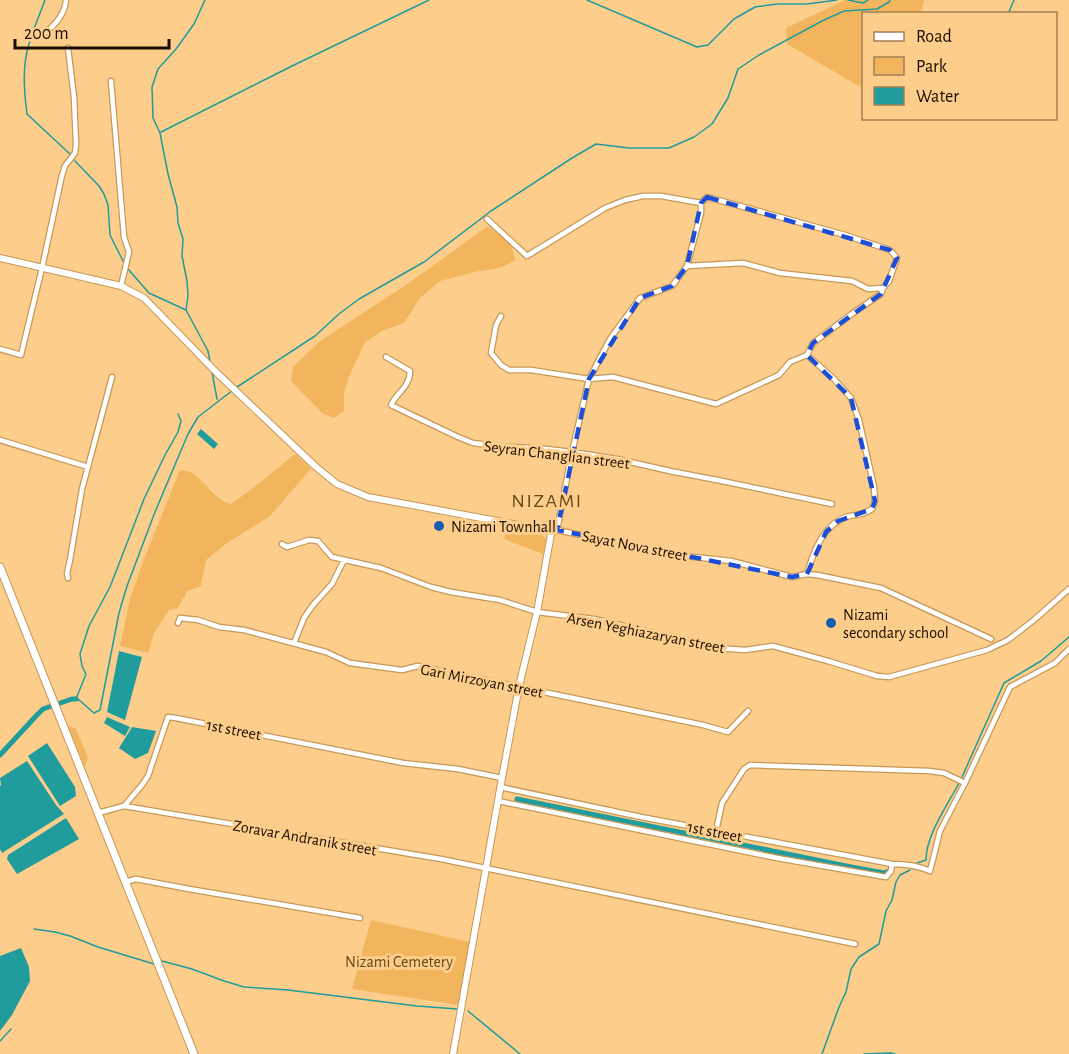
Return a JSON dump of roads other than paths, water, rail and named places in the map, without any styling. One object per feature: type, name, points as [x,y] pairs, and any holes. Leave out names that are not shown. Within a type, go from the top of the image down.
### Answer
[{"type":"main road","name":"Sayat Nova street","points":[[0,258],[121,286],[144,298],[217,373],[337,484],[368,497],[554,532]]},
{"type":"main road","points":[[453,1054],[519,686],[554,532]]},
{"type":"main road","points":[[0,567],[194,1054]]},
{"type":"street","points":[[46,32],[56,24],[66,5],[66,0]]},
{"type":"street","points":[[0,349],[21,356],[62,175],[65,166],[75,153],[74,98],[68,48]]},
{"type":"street","points":[[111,81],[124,237],[129,252],[121,286]]},
{"type":"street","points":[[487,219],[527,256],[605,208],[626,200],[643,196],[661,196],[702,203]]},
{"type":"street","points":[[501,316],[496,325],[491,353],[501,365],[509,370],[531,370],[589,379],[613,378],[716,404],[779,375],[790,362],[807,355],[813,343],[881,294],[889,281],[897,258],[890,250],[845,235],[707,197],[702,203],[687,266],[672,286],[640,298],[610,339],[589,379],[554,532]]},
{"type":"street","points":[[687,266],[743,262],[780,273],[852,280],[868,289],[883,288]]},
{"type":"street","points":[[807,355],[834,378],[851,399],[860,420],[875,501],[872,509],[863,515],[848,516],[838,520],[826,532],[812,558],[807,574]]},
{"type":"street","name":"Seyran Changlian street","points":[[386,357],[410,371],[410,380],[393,400],[392,405],[473,442],[617,459],[832,504]]},
{"type":"street","points":[[68,578],[82,489],[112,377]]},
{"type":"street","points":[[0,440],[88,466]]},
{"type":"street","name":"Sayat Nova street","points":[[554,532],[676,555],[731,561],[792,577],[817,575],[881,588],[991,639]]},
{"type":"street","name":"Arsen Yeghiazaryan street","points":[[282,544],[287,547],[309,540],[318,541],[332,557],[381,568],[431,587],[500,600],[537,612],[594,619],[717,648],[745,650],[773,646],[877,676],[889,677],[987,650],[1008,640],[1069,588]]},
{"type":"street","points":[[294,643],[304,618],[332,584],[344,560]]},
{"type":"street","name":"Gari Mirzoyan street","points":[[178,623],[180,618],[198,620],[326,652],[350,663],[402,670],[418,666],[728,732],[748,711]]},
{"type":"street","points":[[716,831],[722,803],[744,769],[750,765],[929,771],[944,773],[966,783],[1010,687],[1055,663],[1069,649]]},
{"type":"street","name":"1st street","points":[[124,806],[148,776],[168,717],[403,763],[458,769],[502,778]]},
{"type":"street","name":"1st street","points":[[500,787],[641,817],[892,864],[909,864],[930,872],[940,831],[966,783]]},
{"type":"street","points":[[498,801],[777,858],[886,877],[891,871],[892,864]]},
{"type":"street","points":[[99,813],[124,806]]},
{"type":"street","name":"Zoravar Andranik street","points":[[124,806],[441,859],[855,944]]},
{"type":"street","points":[[639,829],[641,817]]},
{"type":"street","points":[[125,882],[136,879],[360,918]]},
{"type":"water","points":[[201,429],[218,444],[214,449],[197,434]]},
{"type":"water","points":[[119,651],[142,657],[125,720],[107,712]]},
{"type":"water","points":[[107,717],[130,727],[125,736],[104,723]]},
{"type":"water","points":[[132,727],[156,731],[148,753],[135,759],[119,748]]},
{"type":"water","points":[[47,743],[75,787],[76,796],[60,806],[28,756]]},
{"type":"water","points":[[27,761],[64,814],[2,853],[0,849],[0,778]]},
{"type":"water","points":[[66,818],[79,839],[17,874],[7,859],[8,855]]},
{"type":"water","points":[[21,948],[29,967],[30,981],[12,1015],[0,1031],[0,956]]},
{"type":"waterway","points":[[45,0],[25,61],[24,87],[27,114],[71,155]]},
{"type":"waterway","points":[[186,310],[188,296],[182,256],[183,239],[160,133],[153,118],[152,87],[158,69],[194,24],[205,0]]},
{"type":"waterway","points":[[161,132],[429,0]]},
{"type":"waterway","points":[[587,0],[697,47],[708,45],[734,19],[755,7],[837,0]]},
{"type":"waterway","points":[[848,0],[863,3],[868,0]]},
{"type":"waterway","points":[[237,387],[315,336],[359,299],[424,262],[491,211],[572,158],[596,144],[629,148],[669,148],[694,137],[712,124],[728,98],[738,69],[759,55],[844,11],[877,9],[890,0]]},
{"type":"waterway","points":[[1009,12],[1014,0]]},
{"type":"waterway","points":[[75,161],[104,194],[108,205],[110,235],[125,265]]},
{"type":"waterway","points":[[128,269],[149,293],[186,310],[208,351],[210,361]]},
{"type":"waterway","points":[[212,372],[217,399]]},
{"type":"waterway","points":[[178,414],[181,421],[178,432],[144,499],[110,587],[89,626],[80,654],[86,674],[76,699],[94,713],[100,710],[119,613],[127,586],[188,434],[198,417],[233,390]]},
{"type":"waterway","points":[[962,777],[1004,683],[1041,661],[1069,637]]},
{"type":"waterway","points":[[0,755],[43,709],[76,699]]},
{"type":"waterway","points":[[917,863],[926,860],[933,831],[959,783]]},
{"type":"waterway","points":[[517,799],[851,867],[884,873],[889,871]]},
{"type":"waterway","points":[[822,1054],[846,992],[851,969],[859,957],[879,944],[886,911],[892,900],[896,882],[900,875],[910,870]]},
{"type":"waterway","points":[[34,929],[70,936],[154,964]]},
{"type":"waterway","points":[[162,961],[244,987],[457,1009]]},
{"type":"waterway","points":[[468,1011],[520,1054]]},
{"type":"waterway","points":[[0,1041],[11,1029]]},
{"type":"waterway","points":[[864,1054],[895,1054]]},
{"type":"place","name":"Nizami Townhall","points":[[439,526]]},
{"type":"place","name":"Nizami secondary school","points":[[831,623]]},
{"type":"district","name":"NIZAMI","points":[[547,500]]},
{"type":"park label","name":"Nizami Cemetery","points":[[399,961]]}]
